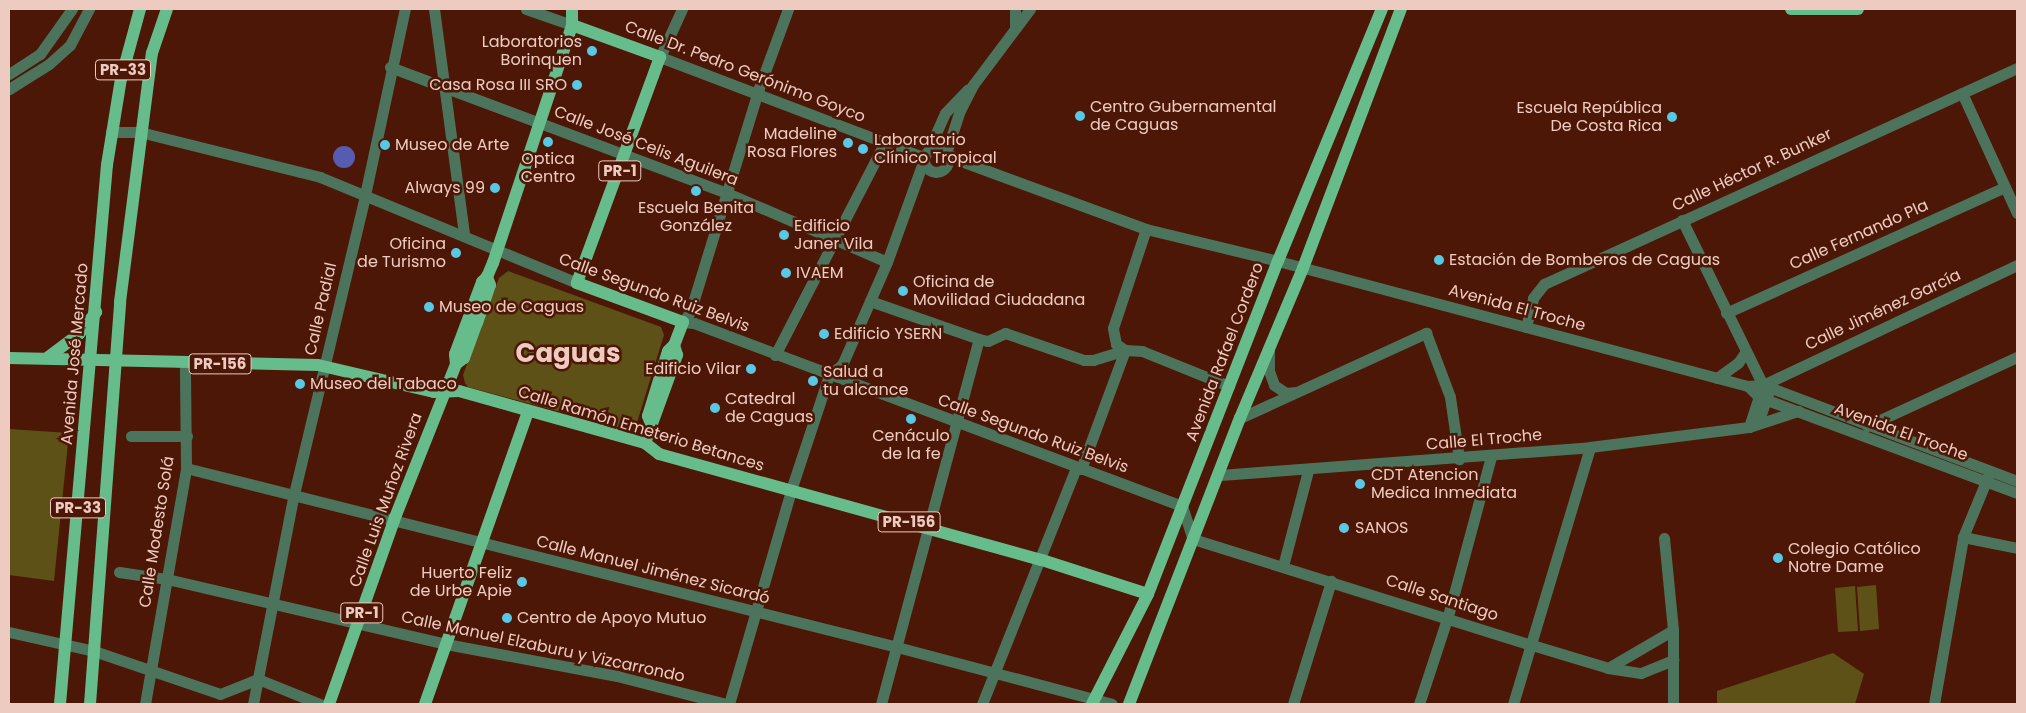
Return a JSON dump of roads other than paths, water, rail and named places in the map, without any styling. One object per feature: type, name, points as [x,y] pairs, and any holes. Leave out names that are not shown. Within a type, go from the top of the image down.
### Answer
[{"type":"main road","name":"Avenida José Mercado","points":[[60,704],[111,132],[121,78],[140,9]]},
{"type":"main road","name":"PR-33","points":[[90,704],[115,362],[140,132],[152,53],[167,9]]},
{"type":"main road","name":"Calle Luis Muñoz Rivera","points":[[329,704],[359,624],[394,520],[439,400],[446,390],[456,364],[455,354],[472,322],[482,282],[488,277],[572,25],[572,9]]},
{"type":"main road","points":[[1129,704],[1220,475],[1240,418],[1303,268],[1401,9]]},
{"type":"main road","points":[[1394,27],[1406,9]]},
{"type":"main road","points":[[1791,9],[1858,9]]},
{"type":"main road","name":"Avenida Rafael Cordero","points":[[1094,701],[1148,594],[1278,261],[1381,11]]},
{"type":"main road","name":"Calle Dr. Pedro Gerónimo Goyco","points":[[572,25],[660,57]]},
{"type":"main road","name":"PR-1","points":[[576,283],[625,156],[660,57]]},
{"type":"main road","name":"Calle Segundo Ruiz Belvis","points":[[576,283],[683,322]]},
{"type":"main road","points":[[47,358],[79,334],[96,312]]},
{"type":"main road","points":[[645,443],[651,424],[656,419],[663,385],[677,355],[674,346],[683,322]]},
{"type":"main road","name":"PR-156","points":[[9,358],[92,359],[115,362]]},
{"type":"main road","name":"Calle Ramón Emeterio Betances","points":[[115,362],[325,366],[434,392],[446,390],[645,443],[659,454],[928,527],[1042,560],[1148,594]]},
{"type":"main road","points":[[425,704],[528,411]]},
{"type":"street","points":[[9,74],[40,54],[72,9]]},
{"type":"street","points":[[9,89],[49,64],[70,45],[89,9]]},
{"type":"street","name":"Calle Padial","points":[[252,704],[294,494],[365,195],[390,67],[405,9]]},
{"type":"street","points":[[434,9],[464,235]]},
{"type":"street","name":"Calle Dr. Pedro Gerónimo Goyco","points":[[526,9],[572,25]]},
{"type":"street","points":[[660,57],[682,9]]},
{"type":"street","points":[[683,322],[690,312],[758,94],[788,9]]},
{"type":"street","points":[[1015,9],[1015,28]]},
{"type":"street","points":[[728,704],[791,490],[829,375],[842,365],[887,262],[918,181],[925,156],[945,114],[973,84],[1030,9]]},
{"type":"street","name":"Calle Dr. Pedro Gerónimo Goyco","points":[[660,57],[925,156]]},
{"type":"street","name":"Calle José Celis Aguilera","points":[[390,67],[727,193],[887,262]]},
{"type":"street","name":"Calle Héctor R. Bunker","points":[[1526,327],[1533,298],[1544,284],[2017,68]]},
{"type":"street","points":[[942,169],[946,153],[973,84]]},
{"type":"street","points":[[1962,93],[2017,213]]},
{"type":"street","name":"Calle Segundo Ruiz Belvis","points":[[111,132],[140,132],[305,172],[488,244],[495,252],[576,283]]},
{"type":"street","points":[[775,354],[885,142]]},
{"type":"street","points":[[925,156],[936,147],[961,161],[1146,229],[1278,261]]},
{"type":"street","points":[[925,156],[928,170],[942,169]]},
{"type":"street","points":[[918,181],[961,161]]},
{"type":"street","name":"Calle Fernando Pla","points":[[1726,313],[2005,187]]},
{"type":"street","points":[[1682,220],[1746,351],[1769,384],[1753,425]]},
{"type":"street","points":[[1125,350],[1116,344],[1113,328],[1146,229]]},
{"type":"street","name":"Avenida El Troche","points":[[1278,261],[1748,386],[1769,384],[1786,393],[1870,425],[1988,475],[2017,493]]},
{"type":"street","name":"Calle Jiménez García","points":[[1769,384],[1788,373],[2017,265]]},
{"type":"street","points":[[870,301],[979,340],[988,342],[1005,333],[1084,360],[1125,350],[1142,351],[1229,386]]},
{"type":"street","name":"Calle Segundo Ruiz Belvis","points":[[683,322],[694,323],[1078,469],[1182,506]]},
{"type":"street","points":[[1240,418],[1306,390],[1426,333],[1450,397],[1459,459]]},
{"type":"street","points":[[881,704],[979,340]]},
{"type":"street","points":[[1269,348],[1270,379],[1278,390],[1286,393],[1306,390]]},
{"type":"street","points":[[982,704],[1042,560],[1125,350]]},
{"type":"street","points":[[1717,378],[1738,363],[1746,351]]},
{"type":"street","points":[[1854,432],[2017,357]]},
{"type":"street","name":"Calle Modesto Solá","points":[[145,704],[186,468],[185,364]]},
{"type":"street","points":[[1786,393],[1788,373]]},
{"type":"street","name":"Avenida El Troche","points":[[1748,386],[1762,398],[1854,432],[1988,475],[2017,481]]},
{"type":"street","name":"Calle El Troche","points":[[1220,475],[1308,471],[1491,457],[1590,447],[1753,425],[1798,411]]},
{"type":"street","points":[[131,436],[187,436]]},
{"type":"street","points":[[1514,704],[1590,447]]},
{"type":"street","points":[[1419,704],[1448,616],[1491,457]]},
{"type":"street","name":"Calle Manuel Jiménez Sicardó","points":[[186,468],[394,520],[482,545],[897,646],[1094,701],[1112,704]]},
{"type":"street","points":[[1283,566],[1308,471]]},
{"type":"street","points":[[1934,704],[1964,537],[1988,475]]},
{"type":"street","points":[[1182,506],[1193,539]]},
{"type":"street","points":[[1964,537],[2017,548]]},
{"type":"street","points":[[1664,538],[1673,630],[1673,704]]},
{"type":"street","name":"Calle Santiago","points":[[1193,539],[1448,616],[1532,645],[1608,668],[1641,674],[1673,660]]},
{"type":"street","name":"Calle Manuel Elzaburu y Vizcarrondo","points":[[119,572],[166,579],[273,602],[446,644],[617,676],[728,704]]},
{"type":"street","points":[[1293,704],[1331,581]]},
{"type":"street","points":[[1608,668],[1673,630]]},
{"type":"street","points":[[9,632],[94,651],[220,694],[258,679],[320,704]]},
{"type":"water","points":[[344,146],[352,149],[355,157],[352,165],[344,168],[336,165],[333,157],[336,149]]},
{"type":"place","name":"Laboratorios Borinquen","points":[[592,51]]},
{"type":"place","name":"Casa Rosa III SRO","points":[[577,85]]},
{"type":"place","name":"Centro Gubernamental de Caguas","points":[[1080,116]]},
{"type":"place","name":"Escuela República De Costa Rica","points":[[1672,117]]},
{"type":"place","name":"Optica Centro","points":[[548,142]]},
{"type":"place","name":"Madeline Rosa Flores","points":[[848,143]]},
{"type":"place","name":"Museo de Arte","points":[[385,145]]},
{"type":"place","name":"Laboratorio Clínico Tropical","points":[[863,149]]},
{"type":"place","name":"Always 99","points":[[495,188]]},
{"type":"place","name":"Escuela Benita González","points":[[696,191]]},
{"type":"place","name":"Edificio Janer Vila","points":[[784,235]]},
{"type":"place","name":"Oficina de Turismo","points":[[456,253]]},
{"type":"place","name":"Estación de Bomberos de Caguas","points":[[1439,260]]},
{"type":"place","name":"IVAEM","points":[[786,273]]},
{"type":"place","name":"Oficina de Movilidad Ciudadana","points":[[903,291]]},
{"type":"place","name":"Museo de Caguas","points":[[429,307]]},
{"type":"place","name":"Edificio YSERN","points":[[824,334]]},
{"type":"place","name":"Edificio Vilar","points":[[751,369]]},
{"type":"place","name":"Salud a tu alcance","points":[[813,381]]},
{"type":"place","name":"Museo del Tabaco","points":[[300,384]]},
{"type":"place","name":"Catedral de Caguas","points":[[715,408]]},
{"type":"place","name":"Cenáculo de la fe","points":[[911,419]]},
{"type":"place","name":"CDT Atencion Medica Inmediata","points":[[1360,484]]},
{"type":"place","name":"SANOS","points":[[1344,528]]},
{"type":"place","name":"Colegio Católico Notre Dame","points":[[1778,558]]},
{"type":"place","name":"Huerto Feliz de Urbe Apie","points":[[522,582]]},
{"type":"place","name":"Centro de Apoyo Mutuo","points":[[507,618]]},
{"type":"district","name":"Caguas","points":[[568,354]]}]
